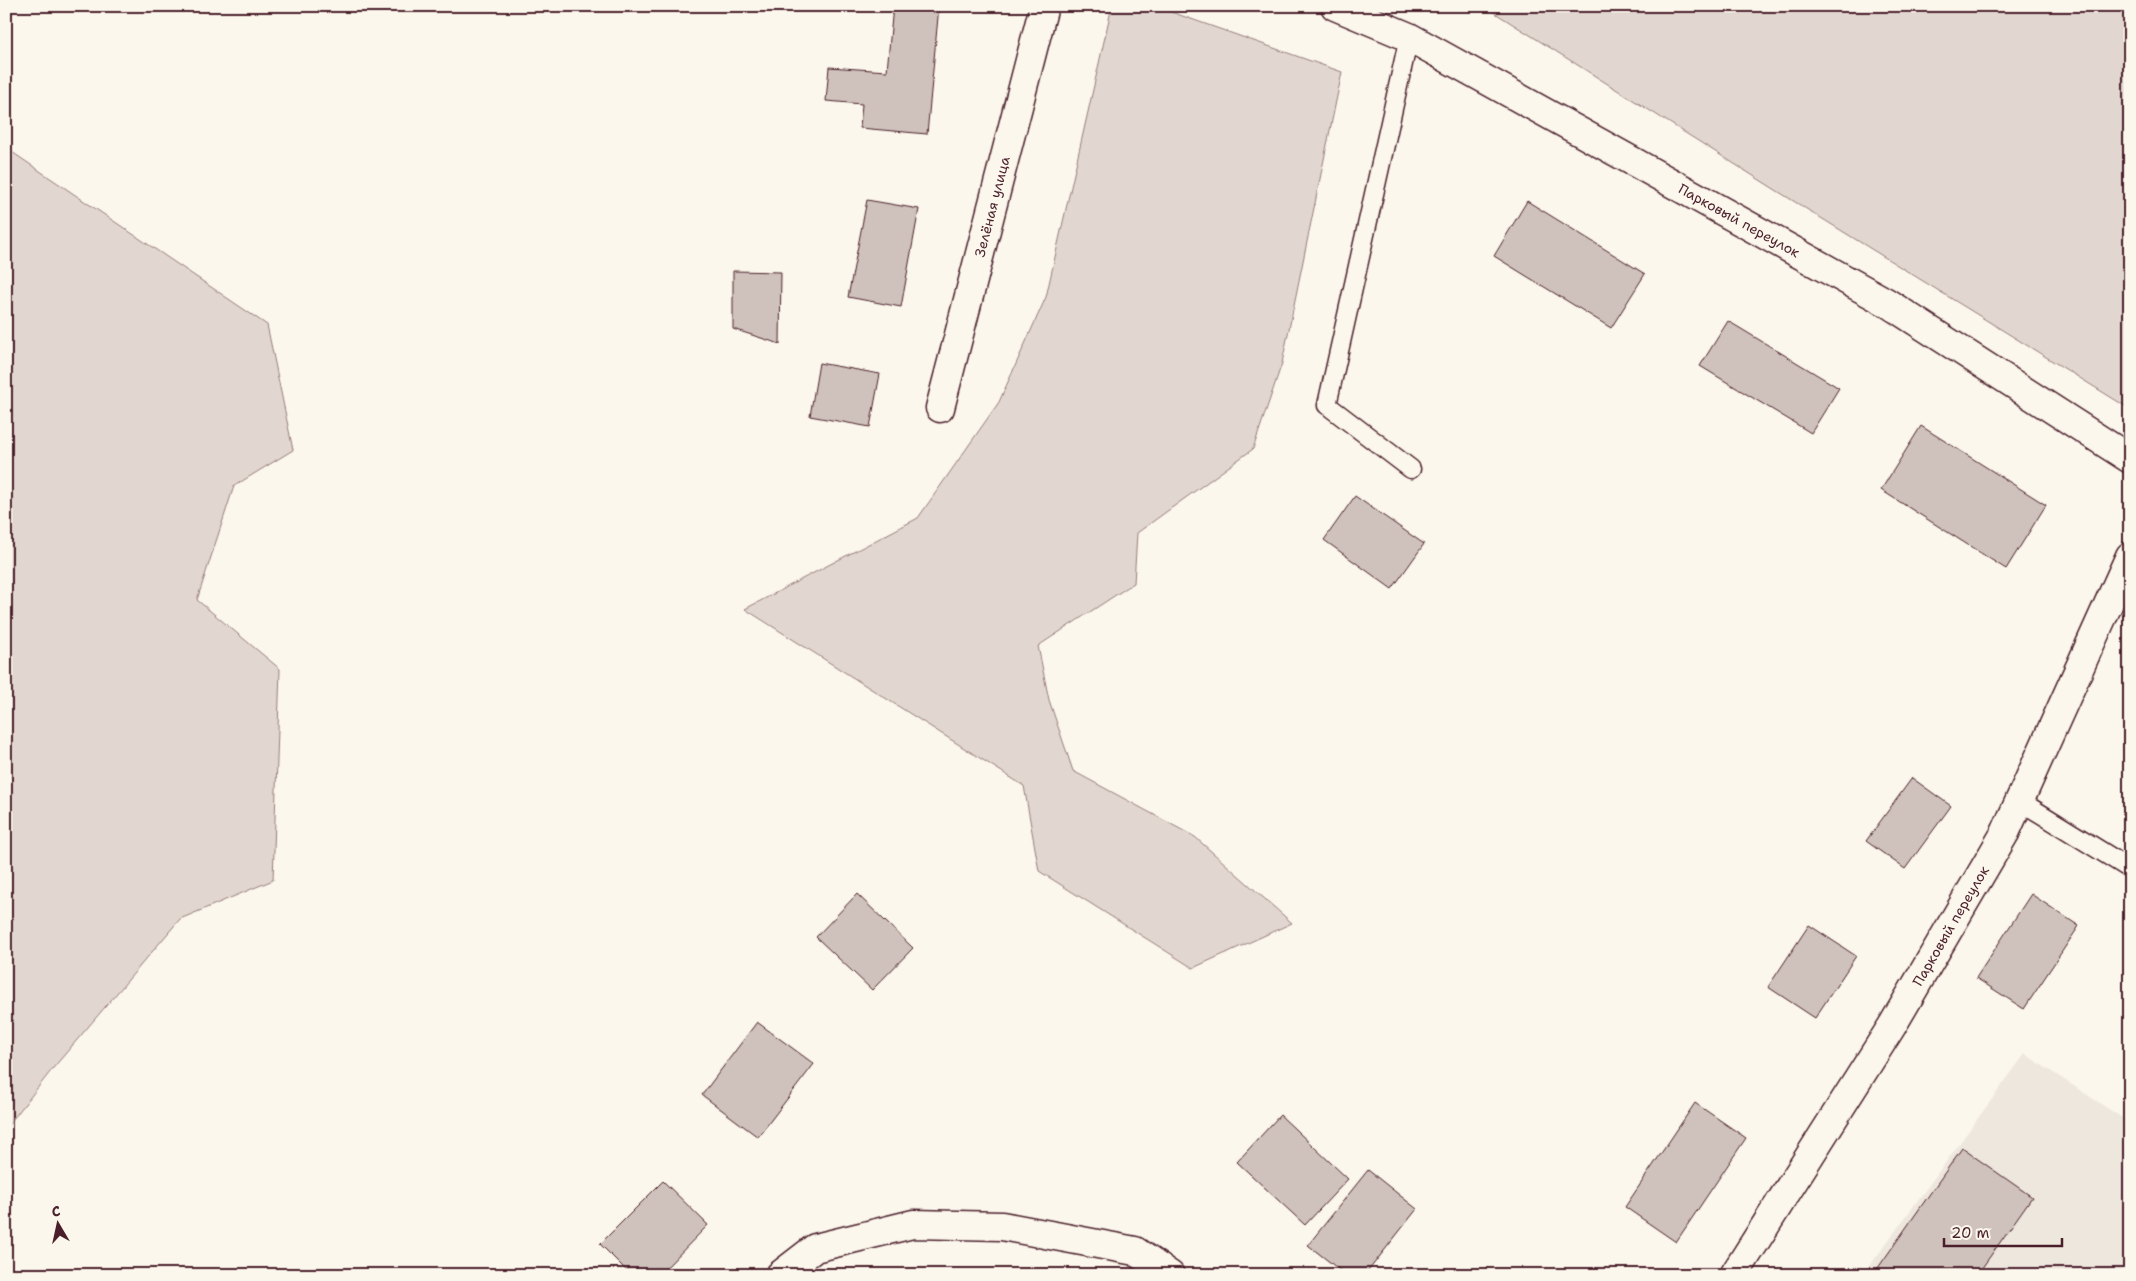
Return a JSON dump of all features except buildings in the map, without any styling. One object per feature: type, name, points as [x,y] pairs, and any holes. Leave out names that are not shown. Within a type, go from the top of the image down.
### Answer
[{"type":"street","name":"Зелёная улица","points":[[940,408],[1044,6]]},
{"type":"street","name":"Парковый переулок","points":[[1335,6],[1409,37],[1886,302],[2130,459]]},
{"type":"street","name":"Парковый переулок","points":[[1734,1275],[1892,1026],[2006,833],[2130,556]]},
{"type":"street","points":[[780,1275],[815,1248],[913,1224],[1002,1226],[1135,1251],[1170,1275]]},
{"type":"lane","points":[[1409,37],[1327,406],[1410,469]]},
{"type":"lane","points":[[2020,802],[2130,869]]},
{"type":"shaded area","points":[[1112,6],[1154,6],[1342,72],[1282,363],[1253,449],[1137,533],[1134,583],[1038,646],[1049,700],[1073,771],[1195,837],[1292,923],[1193,968],[1039,871],[1024,786],[745,609],[918,518],[999,402],[1046,297]]},
{"type":"shaded area","points":[[1484,6],[2130,6],[2130,409],[1779,192]]},
{"type":"shaded area","points":[[6,148],[267,325],[293,450],[234,486],[197,600],[280,669],[273,880],[180,919],[54,1067],[6,1128]]},
{"type":"shaded area","points":[[2025,1054],[2130,1123],[2130,1275],[1863,1275]]}]
